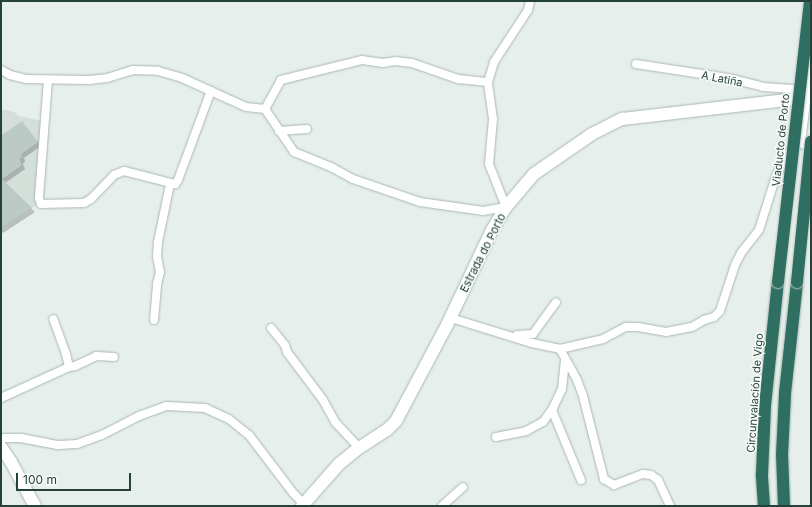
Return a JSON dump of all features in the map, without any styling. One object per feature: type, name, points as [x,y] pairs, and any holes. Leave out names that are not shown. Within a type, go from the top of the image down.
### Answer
[{"type":"highway","name":"Viaducto de Porto","points":[[778,282],[810,1]]},
{"type":"highway","points":[[784,506],[782,455],[785,393],[797,282],[806,142]]},
{"type":"highway","name":"Circunvalación de Vigo","points":[[764,506],[762,474],[765,405],[778,282]]},
{"type":"street","points":[[1,70],[10,75],[26,79],[48,80],[89,80],[143,70],[158,71],[182,78],[246,107],[264,109],[294,152],[331,167],[353,179],[392,194],[420,202],[483,210],[506,207],[489,164],[494,119],[488,82],[494,62],[528,10],[530,1]]},
{"type":"street","points":[[264,109],[282,80],[362,60],[383,63],[395,61],[412,62],[458,79],[488,82]]},
{"type":"street","name":"A Latiña","points":[[636,64],[728,78],[763,87],[808,95]]},
{"type":"street","points":[[811,64],[806,142],[811,156]]},
{"type":"street","points":[[48,80],[39,198],[41,204],[84,203],[91,199],[114,176],[124,171],[170,184],[175,184],[178,180],[211,91]]},
{"type":"street","name":"Estrada do Porto","points":[[303,505],[339,464],[359,448],[387,430],[396,421],[451,318],[492,230],[506,207],[534,174],[592,134],[617,121],[637,117],[808,95]]},
{"type":"street","points":[[279,131],[307,129]]},
{"type":"street","points":[[451,318],[560,349],[603,339],[626,327],[638,327],[666,332],[692,327],[704,320],[718,315],[735,265],[741,253],[753,240],[761,225],[776,176],[787,154],[806,142]]},
{"type":"street","points":[[154,320],[157,284],[160,272],[157,256],[158,242],[170,184]]},
{"type":"street","points":[[510,336],[533,334],[556,302]]},
{"type":"street","points":[[53,319],[66,354],[69,367]]},
{"type":"street","points":[[271,328],[285,345],[287,352],[323,400],[335,422],[359,448]]},
{"type":"street","points":[[560,349],[577,380],[583,396],[604,480],[614,484],[643,474],[651,475],[658,480],[670,506]]},
{"type":"street","points":[[1,398],[96,356],[114,357]]},
{"type":"street","points":[[496,437],[535,427],[543,422],[552,410],[562,389],[565,359]]},
{"type":"street","points":[[1,438],[22,438],[58,445],[77,444],[102,435],[139,416],[166,406],[206,408],[229,419],[249,435],[303,505]]},
{"type":"street","points":[[552,410],[581,480]]},
{"type":"street","points":[[1,447],[12,462],[35,506]]},
{"type":"street","points":[[442,506],[463,487]]},
{"type":"shaded area","points":[[1,109],[14,112],[19,116],[43,121],[37,205],[1,228]]},
{"type":"building","points":[[22,121],[38,142],[21,154],[22,157],[19,159],[22,165],[2,179],[32,208],[1,228],[1,136]]}]
